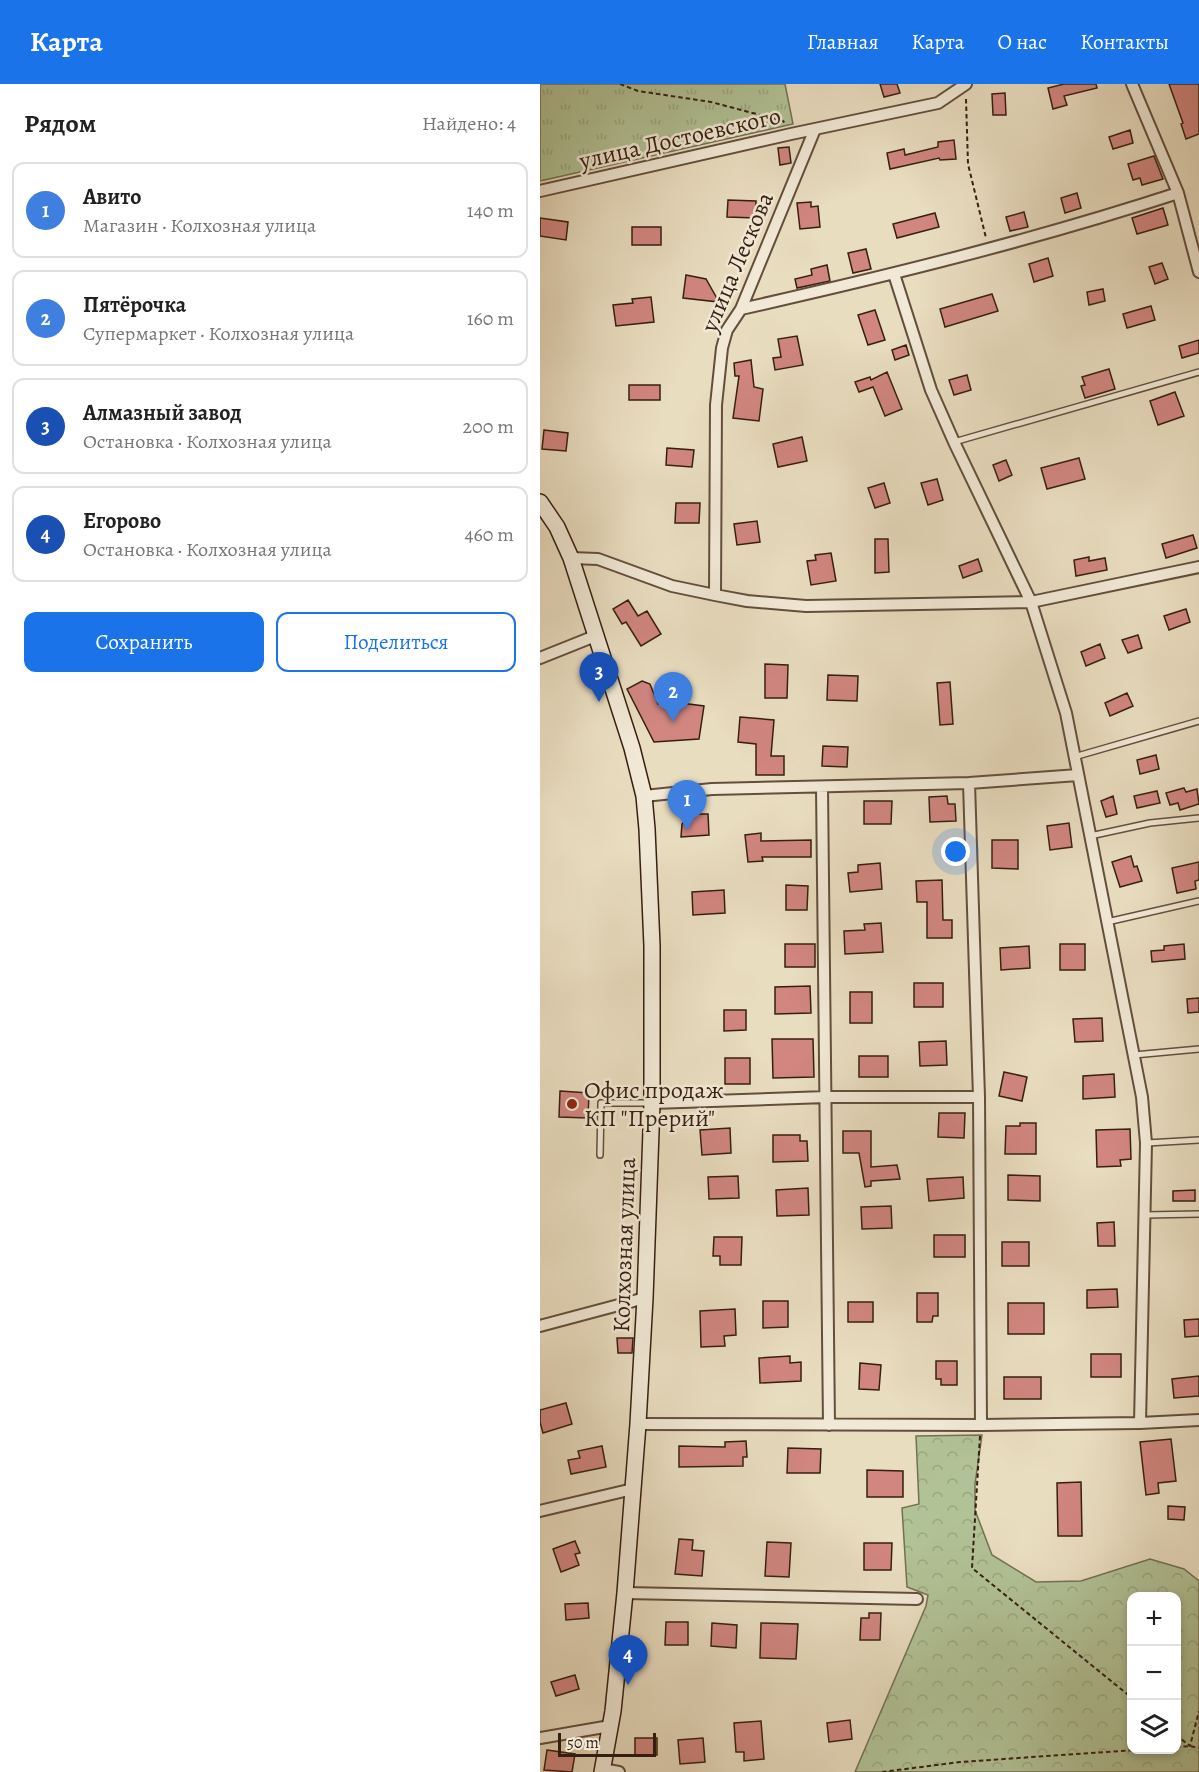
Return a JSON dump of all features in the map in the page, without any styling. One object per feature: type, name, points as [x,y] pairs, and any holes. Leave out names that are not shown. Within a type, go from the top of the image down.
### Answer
[{"type":"main road","name":"Колхозная улица","points":[[540,502],[557,527],[569,553],[632,748],[644,796],[647,829],[652,946],[652,1103],[645,1298],[625,1593],[610,1726],[602,1771]]},
{"type":"street","name":"улица Достоевского","points":[[540,191],[938,103],[965,84]]},
{"type":"street","points":[[1132,84],[1178,193],[1199,272]]},
{"type":"street","name":"улица Лескова","points":[[715,595],[716,405],[722,348],[727,330],[741,309],[815,129]]},
{"type":"street","points":[[741,309],[894,274],[1105,217],[1178,193]]},
{"type":"street","points":[[894,274],[931,390],[1031,602],[1066,713],[1142,1097],[1146,1143],[1140,1422]]},
{"type":"street","points":[[569,553],[598,559],[672,586],[747,601],[807,606],[1031,602],[1199,567]]},
{"type":"street","points":[[540,658],[595,636]]},
{"type":"street","points":[[644,796],[689,787],[712,789],[969,783],[1078,775]]},
{"type":"street","points":[[969,783],[979,1097],[981,1425]]},
{"type":"street","points":[[822,787],[829,1425]]},
{"type":"street","points":[[652,1103],[826,1097],[979,1097]]},
{"type":"street","points":[[540,1326],[645,1298]]},
{"type":"street","points":[[638,1425],[981,1425],[1199,1420]]},
{"type":"street","points":[[540,1511],[633,1490]]},
{"type":"street","points":[[625,1593],[917,1599]]},
{"type":"street","points":[[540,1738],[610,1726]]},
{"type":"street","points":[[602,1771],[620,1772]]},
{"type":"lane","points":[[954,442],[1199,372]]},
{"type":"lane","points":[[1074,757],[1199,721]]},
{"type":"lane","points":[[1090,837],[1150,824],[1199,818]]},
{"type":"lane","points":[[1107,922],[1199,901]]},
{"type":"lane","points":[[1134,1055],[1199,1049]]},
{"type":"lane","points":[[600,1155],[601,1103],[652,1103]]},
{"type":"lane","points":[[1146,1143],[1199,1140]]},
{"type":"lane","points":[[1145,1215],[1199,1214]]},
{"type":"path","points":[[620,84],[638,91],[711,102],[783,121],[791,134]]},
{"type":"path","points":[[965,84],[968,164],[988,249]]},
{"type":"path","points":[[981,1425],[972,1568],[1127,1695]]},
{"type":"path","points":[[1190,1746],[1199,1712]]},
{"type":"path","points":[[1181,1739],[1190,1746]]},
{"type":"path","points":[[1181,1747],[1199,1748]]},
{"type":"path","points":[[882,1772],[960,1761],[1127,1750]]},
{"type":"green space","points":[[540,84],[785,84],[793,124],[540,181]]},
{"type":"green space","points":[[982,1435],[975,1484],[975,1510],[992,1555],[1036,1582],[1081,1581],[1150,1559],[1184,1569],[1199,1581],[1199,1772],[855,1772],[926,1606],[928,1595],[907,1587],[902,1508],[919,1504],[916,1436]]},
{"type":"building","points":[[880,84],[897,84],[900,93],[884,97]]},
{"type":"building","points":[[1064,84],[1096,84],[1097,88],[1064,96],[1067,105],[1053,109],[1048,88]]},
{"type":"building","points":[[1169,84],[1199,84],[1199,134],[1186,139],[1181,124],[1183,123]]},
{"type":"building","points":[[1005,93],[1006,115],[993,115],[992,94]]},
{"type":"building","points":[[1130,130],[1133,143],[1113,149],[1109,137]]},
{"type":"building","points":[[954,140],[956,159],[940,160],[939,158],[890,169],[887,153],[904,149],[905,155],[938,147],[938,142]]},
{"type":"building","points":[[789,147],[791,163],[780,165],[778,148]]},
{"type":"building","points":[[1154,156],[1163,179],[1142,185],[1140,178],[1133,180],[1128,164]]},
{"type":"building","points":[[1077,193],[1081,208],[1065,213],[1061,198]]},
{"type":"building","points":[[728,200],[756,201],[756,218],[727,217]]},
{"type":"building","points":[[811,202],[811,207],[818,206],[820,227],[800,229],[797,203]]},
{"type":"building","points":[[1163,208],[1168,225],[1137,234],[1132,218]]},
{"type":"building","points":[[1024,212],[1028,227],[1010,231],[1006,217]]},
{"type":"building","points":[[935,213],[939,227],[897,238],[893,224]]},
{"type":"building","points":[[540,218],[568,222],[566,240],[540,236]]},
{"type":"building","points":[[632,227],[661,227],[661,245],[632,245]]},
{"type":"building","points":[[866,249],[871,269],[853,273],[848,253]]},
{"type":"building","points":[[1048,258],[1053,276],[1034,282],[1029,264]]},
{"type":"building","points":[[1162,263],[1168,279],[1155,284],[1149,267]]},
{"type":"building","points":[[827,265],[830,281],[797,288],[795,279],[812,275],[811,269]]},
{"type":"building","points":[[686,275],[706,279],[719,302],[683,298]]},
{"type":"building","points":[[1103,289],[1105,301],[1089,305],[1087,292]]},
{"type":"building","points":[[992,294],[998,311],[945,327],[940,309]]},
{"type":"building","points":[[651,297],[654,322],[616,326],[613,305],[633,303],[632,299]]},
{"type":"building","points":[[1151,306],[1155,320],[1127,328],[1123,314]]},
{"type":"building","points":[[875,310],[885,340],[868,345],[858,315]]},
{"type":"building","points":[[797,336],[803,365],[775,370],[773,358],[781,357],[778,339]]},
{"type":"building","points":[[1199,340],[1199,353],[1182,358],[1179,346]]},
{"type":"building","points":[[906,345],[909,355],[895,360],[892,350]]},
{"type":"building","points":[[751,360],[754,387],[763,389],[759,421],[733,418],[739,376],[735,376],[734,363]]},
{"type":"building","points":[[1109,369],[1115,389],[1085,398],[1081,386],[1085,385],[1082,377]]},
{"type":"building","points":[[887,372],[902,409],[885,416],[873,387],[859,392],[855,382],[870,377],[871,380]]},
{"type":"building","points":[[967,375],[971,390],[954,395],[949,380]]},
{"type":"building","points":[[629,385],[660,385],[660,400],[629,400]]},
{"type":"building","points":[[1175,392],[1184,416],[1158,425],[1150,401]]},
{"type":"building","points":[[544,430],[568,433],[566,451],[542,449]]},
{"type":"building","points":[[802,437],[807,461],[778,467],[773,444]]},
{"type":"building","points":[[667,448],[694,450],[692,467],[666,465]]},
{"type":"building","points":[[1079,458],[1085,479],[1047,489],[1041,468]]},
{"type":"building","points":[[1006,460],[1012,475],[999,481],[993,465]]},
{"type":"building","points":[[937,479],[943,500],[928,505],[921,483]]},
{"type":"building","points":[[884,483],[890,503],[875,508],[868,488]]},
{"type":"building","points":[[676,503],[700,503],[699,523],[675,523]]},
{"type":"building","points":[[757,521],[760,542],[737,545],[734,524]]},
{"type":"building","points":[[1193,535],[1197,548],[1166,558],[1162,544]]},
{"type":"building","points":[[875,539],[888,539],[889,572],[875,573]]},
{"type":"building","points":[[831,553],[836,581],[811,585],[807,561],[816,560],[815,555]]},
{"type":"building","points":[[1089,557],[1089,561],[1105,558],[1107,570],[1076,576],[1074,560]]},
{"type":"building","points":[[978,559],[982,571],[963,578],[959,566]]},
{"type":"building","points":[[628,600],[638,616],[647,611],[661,634],[641,646],[626,622],[622,624],[613,609]]},
{"type":"building","points":[[1186,609],[1190,622],[1169,630],[1164,616]]},
{"type":"building","points":[[1138,635],[1142,648],[1128,653],[1122,640]]},
{"type":"building","points":[[1100,644],[1105,658],[1086,666],[1081,652]]},
{"type":"building","points":[[765,664],[788,665],[787,698],[765,698]]},
{"type":"building","points":[[828,675],[858,676],[857,701],[827,700]]},
{"type":"building","points":[[642,681],[650,684],[658,704],[665,701],[704,706],[699,739],[654,742],[627,689]]},
{"type":"building","points":[[950,682],[953,724],[940,725],[937,683]]},
{"type":"building","points":[[1127,693],[1133,706],[1110,716],[1105,703]]},
{"type":"building","points":[[740,717],[774,720],[771,756],[784,756],[784,775],[756,775],[756,744],[738,742]]},
{"type":"building","points":[[823,746],[848,747],[847,767],[822,766]]},
{"type":"building","points":[[1156,755],[1159,769],[1140,774],[1137,760]]},
{"type":"building","points":[[1184,788],[1186,792],[1197,789],[1199,804],[1180,810],[1178,803],[1170,805],[1166,793]]},
{"type":"building","points":[[1157,791],[1160,803],[1137,808],[1134,796]]},
{"type":"building","points":[[947,796],[948,804],[955,804],[956,821],[930,822],[929,797]]},
{"type":"building","points":[[1113,796],[1117,814],[1106,817],[1101,801]]},
{"type":"building","points":[[864,801],[892,801],[891,824],[864,824]]},
{"type":"building","points":[[690,814],[708,814],[709,835],[681,837],[682,824]]},
{"type":"building","points":[[1069,823],[1072,847],[1050,850],[1047,826]]},
{"type":"building","points":[[761,833],[761,841],[811,840],[811,857],[762,857],[763,861],[748,862],[745,835]]},
{"type":"building","points":[[992,840],[1018,840],[1018,869],[992,868]]},
{"type":"building","points":[[1131,856],[1142,881],[1120,887],[1112,862]]},
{"type":"building","points":[[1199,862],[1199,880],[1195,881],[1196,889],[1177,893],[1172,868]]},
{"type":"building","points":[[880,863],[882,889],[850,892],[848,873],[858,872],[858,865]]},
{"type":"building","points":[[942,880],[943,920],[952,920],[952,938],[927,938],[927,902],[917,902],[916,881]]},
{"type":"building","points":[[786,885],[808,886],[807,910],[786,910]]},
{"type":"building","points":[[724,890],[725,913],[693,915],[692,892]]},
{"type":"building","points":[[881,923],[883,952],[845,954],[844,931],[865,930],[864,924]]},
{"type":"building","points":[[785,944],[815,944],[815,967],[785,967]]},
{"type":"building","points":[[1060,944],[1085,944],[1085,970],[1060,970]]},
{"type":"building","points":[[1184,944],[1185,959],[1152,962],[1151,951],[1164,950],[1164,946]]},
{"type":"building","points":[[1029,946],[1030,968],[1001,970],[1000,948]]},
{"type":"building","points":[[914,983],[943,983],[943,1007],[914,1007]]},
{"type":"building","points":[[810,986],[811,1013],[775,1014],[775,987]]},
{"type":"building","points":[[850,992],[872,992],[872,1023],[850,1023]]},
{"type":"building","points":[[1199,998],[1199,1012],[1188,1013],[1187,999]]},
{"type":"building","points":[[724,1010],[746,1010],[746,1030],[724,1031]]},
{"type":"building","points":[[1102,1018],[1103,1041],[1075,1042],[1073,1019]]},
{"type":"building","points":[[772,1039],[813,1039],[814,1077],[773,1078]]},
{"type":"building","points":[[946,1041],[947,1065],[920,1066],[919,1042]]},
{"type":"building","points":[[859,1056],[888,1056],[888,1077],[859,1077]]},
{"type":"building","points":[[725,1058],[750,1058],[750,1084],[725,1084]]},
{"type":"building","points":[[1004,1072],[1027,1077],[1022,1101],[999,1096]]},
{"type":"building","points":[[1114,1074],[1115,1097],[1083,1099],[1083,1076]]},
{"type":"building","points":[[560,1091],[589,1093],[588,1118],[559,1117]]},
{"type":"building","points":[[939,1113],[965,1113],[964,1138],[938,1137]]},
{"type":"building","points":[[1020,1123],[1036,1123],[1036,1154],[1005,1154],[1006,1126],[1020,1126]]},
{"type":"building","points":[[730,1128],[731,1153],[702,1155],[700,1130]]},
{"type":"building","points":[[1130,1129],[1131,1159],[1120,1160],[1121,1166],[1097,1167],[1096,1130]]},
{"type":"building","points":[[843,1131],[871,1131],[871,1167],[897,1165],[900,1179],[871,1181],[871,1186],[865,1187],[859,1153],[843,1153]]},
{"type":"building","points":[[773,1135],[800,1135],[800,1141],[807,1141],[808,1161],[773,1162]]},
{"type":"building","points":[[1008,1175],[1040,1176],[1040,1201],[1008,1200]]},
{"type":"building","points":[[738,1176],[739,1198],[709,1199],[708,1177]]},
{"type":"building","points":[[963,1177],[964,1198],[929,1201],[927,1179]]},
{"type":"building","points":[[808,1188],[809,1215],[777,1216],[776,1190]]},
{"type":"building","points":[[1195,1190],[1195,1201],[1173,1201],[1173,1191]]},
{"type":"building","points":[[891,1206],[892,1228],[862,1229],[861,1207]]},
{"type":"building","points":[[1114,1222],[1115,1246],[1098,1246],[1097,1223]]},
{"type":"building","points":[[934,1235],[965,1235],[965,1257],[934,1257]]},
{"type":"building","points":[[714,1237],[742,1237],[741,1265],[720,1265],[720,1256],[713,1256]]},
{"type":"building","points":[[1002,1242],[1029,1242],[1029,1266],[1002,1266]]},
{"type":"building","points":[[1117,1289],[1118,1307],[1087,1308],[1087,1290]]},
{"type":"building","points":[[917,1293],[938,1293],[938,1316],[933,1316],[932,1322],[917,1322]]},
{"type":"building","points":[[763,1301],[788,1301],[788,1327],[763,1328]]},
{"type":"building","points":[[848,1302],[873,1302],[873,1322],[848,1322]]},
{"type":"building","points":[[1008,1303],[1044,1303],[1044,1334],[1008,1334]]},
{"type":"building","points":[[735,1309],[736,1335],[724,1336],[725,1346],[701,1347],[700,1311]]},
{"type":"building","points":[[1199,1319],[1199,1336],[1185,1337],[1184,1320]]},
{"type":"building","points":[[617,1338],[633,1338],[632,1353],[618,1353]]},
{"type":"building","points":[[1091,1354],[1121,1354],[1121,1377],[1091,1377]]},
{"type":"building","points":[[790,1356],[790,1363],[801,1362],[801,1381],[760,1383],[759,1358]]},
{"type":"building","points":[[936,1361],[957,1361],[957,1385],[941,1385],[941,1379],[936,1379]]},
{"type":"building","points":[[860,1363],[881,1365],[879,1390],[859,1389]]},
{"type":"building","points":[[1199,1376],[1199,1396],[1174,1398],[1172,1379]]},
{"type":"building","points":[[1004,1377],[1041,1377],[1041,1399],[1004,1399]]},
{"type":"building","points":[[566,1403],[572,1424],[543,1433],[540,1410]]},
{"type":"building","points":[[1171,1439],[1176,1481],[1158,1483],[1159,1493],[1146,1495],[1140,1442]]},
{"type":"building","points":[[746,1441],[747,1457],[743,1457],[743,1466],[679,1467],[679,1446],[725,1447],[725,1442]]},
{"type":"building","points":[[602,1446],[606,1467],[571,1474],[568,1460],[580,1458],[578,1451]]},
{"type":"building","points":[[788,1448],[821,1449],[820,1473],[787,1473]]},
{"type":"building","points":[[867,1470],[903,1471],[903,1497],[867,1497]]},
{"type":"building","points":[[1081,1482],[1082,1536],[1058,1536],[1057,1483]]},
{"type":"building","points":[[1168,1506],[1185,1507],[1184,1520],[1168,1519]]},
{"type":"building","points":[[679,1539],[693,1540],[692,1550],[704,1551],[702,1576],[675,1574]]},
{"type":"building","points":[[575,1541],[580,1553],[575,1554],[579,1565],[561,1572],[553,1549]]},
{"type":"building","points":[[767,1542],[791,1543],[789,1577],[765,1576]]},
{"type":"building","points":[[864,1543],[892,1543],[891,1570],[864,1570]]},
{"type":"building","points":[[588,1603],[589,1618],[566,1620],[565,1604]]},
{"type":"building","points":[[869,1613],[881,1613],[880,1640],[860,1640],[861,1618],[869,1618]]},
{"type":"building","points":[[666,1622],[688,1622],[688,1645],[665,1645]]},
{"type":"building","points":[[712,1623],[737,1625],[736,1648],[711,1646]]},
{"type":"building","points":[[761,1623],[798,1624],[796,1659],[760,1658]]},
{"type":"building","points":[[575,1675],[579,1689],[556,1696],[551,1682]]},
{"type":"building","points":[[850,1720],[852,1739],[829,1742],[827,1723]]},
{"type":"building","points":[[761,1721],[764,1759],[744,1761],[744,1752],[736,1752],[734,1723]]},
{"type":"building","points":[[635,1738],[657,1738],[657,1755],[635,1755]]},
{"type":"building","points":[[703,1738],[705,1762],[680,1764],[678,1740]]},
{"type":"building","points":[[547,1750],[575,1754],[572,1772],[544,1770]]},
{"type":"place","name":"Алмазный завод","points":[[599,702]]},
{"type":"place","name":"Пятёрочка","points":[[673,722]]},
{"type":"place","name":"Авито","points":[[687,830]]},
{"type":"place","name":"Офис продаж КП \"Прерий\"","points":[[572,1104]]},
{"type":"place","name":"Егорово","points":[[628,1685]]}]
